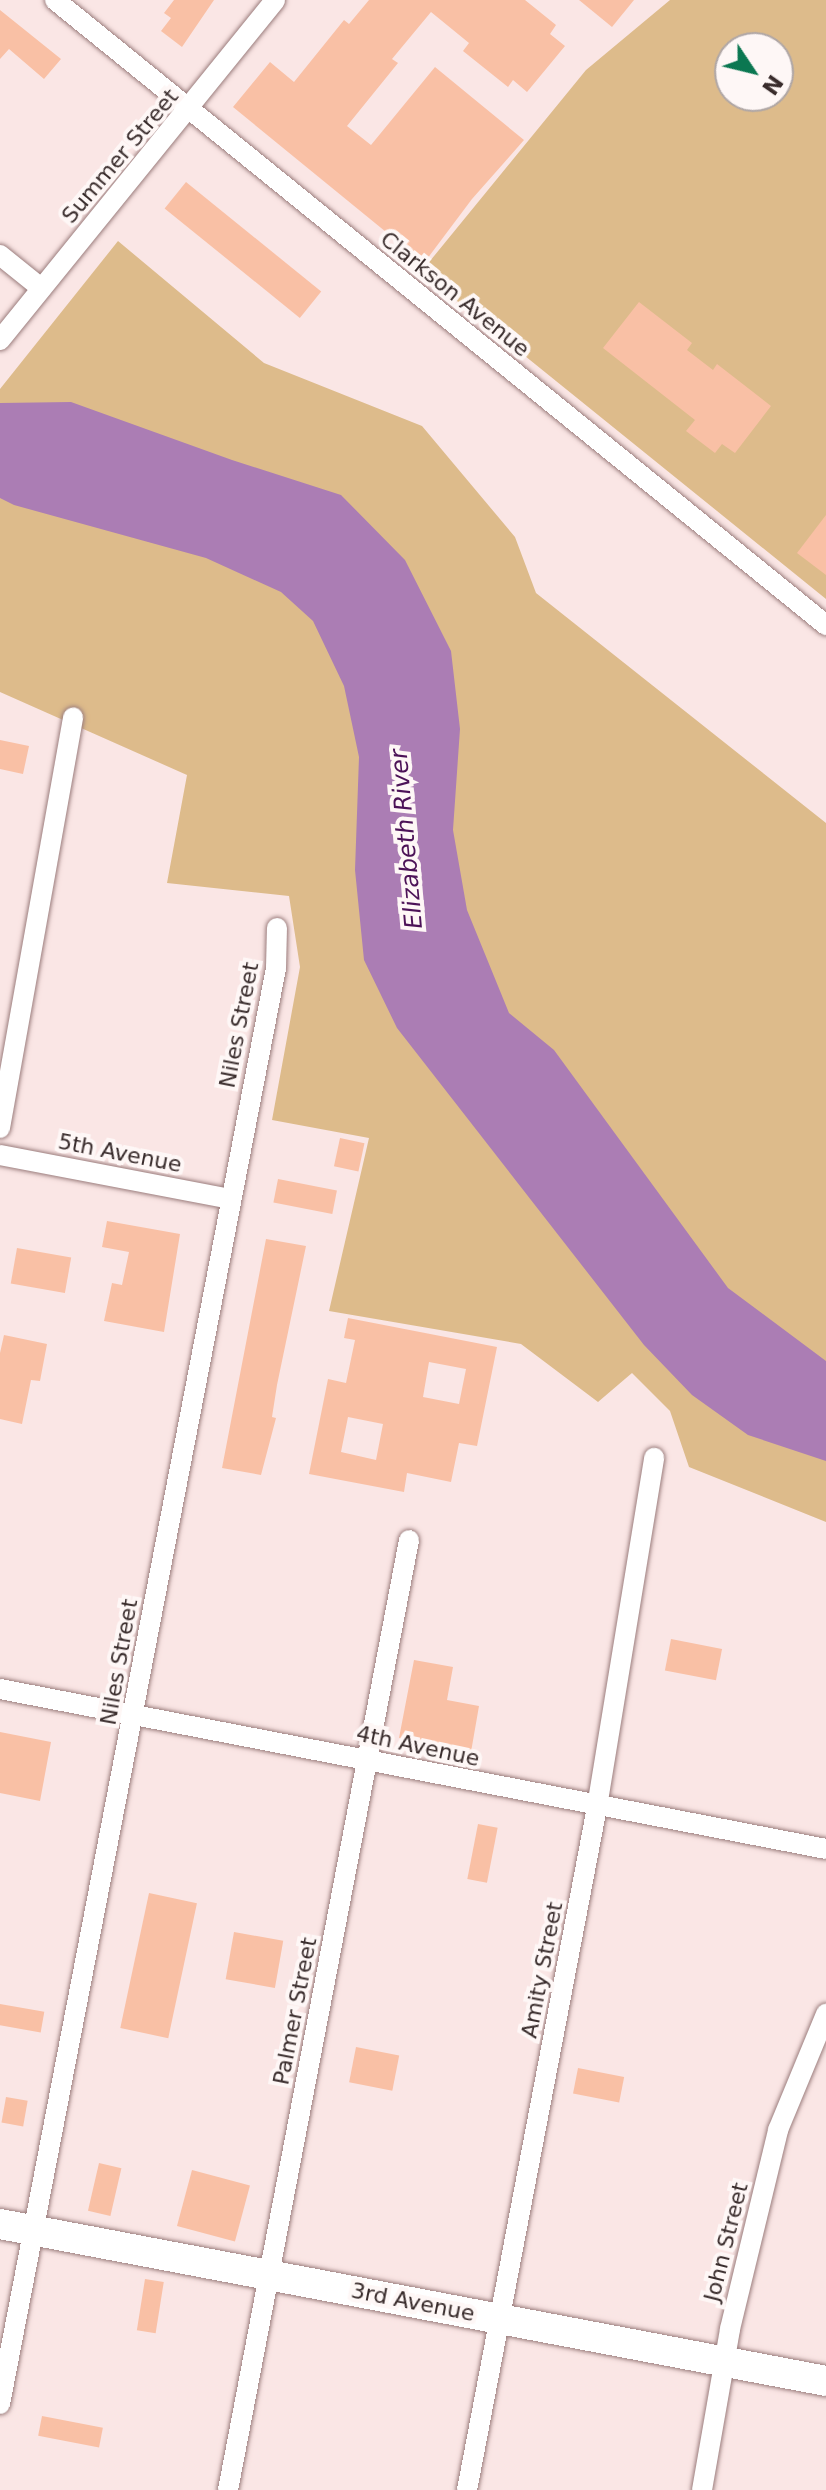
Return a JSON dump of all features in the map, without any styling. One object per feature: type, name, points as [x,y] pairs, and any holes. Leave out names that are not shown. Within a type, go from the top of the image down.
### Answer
[{"type":"street","name":"Clarkson Avenue","points":[[55,0],[826,625]]},
{"type":"street","name":"Summer Street","points":[[0,340],[275,0]]},
{"type":"street","points":[[0,255],[41,288]]},
{"type":"street","points":[[0,1128],[73,717]]},
{"type":"street","name":"Niles Street","points":[[0,2404],[276,968],[277,928]]},
{"type":"street","name":"5th Avenue","points":[[0,1155],[230,1199]]},
{"type":"street","name":"Amity Street","points":[[467,2490],[597,1807],[654,1458]]},
{"type":"street","name":"Palmer Street","points":[[228,2490],[409,1540]]},
{"type":"street","name":"4th Avenue","points":[[0,1689],[826,1849]]},
{"type":"street","name":"John Street","points":[[702,2490],[730,2329],[778,2130],[826,2014]]},
{"type":"street","name":"3rd Avenue","points":[[0,2224],[826,2381]]},
{"type":"shaded area","points":[[670,0],[826,0],[826,599],[421,272],[586,70]]},
{"type":"shaded area","points":[[118,241],[264,363],[422,426],[515,537],[536,593],[826,823],[826,1522],[689,1467],[670,1411],[632,1373],[598,1402],[521,1344],[329,1311],[369,1138],[272,1120],[300,967],[289,896],[167,883],[187,775],[0,692],[0,389]]},
{"type":"water","name":"Elizabeth River","points":[[71,402],[232,460],[341,495],[405,560],[451,651],[460,729],[453,830],[467,910],[509,1013],[554,1050],[728,1288],[826,1361],[826,1461],[748,1435],[692,1395],[644,1345],[397,1028],[364,960],[355,870],[359,757],[344,686],[313,621],[281,592],[206,558],[14,505],[0,498],[0,403]]},
{"type":"building","points":[[174,0],[214,0],[182,47],[161,31],[171,18],[164,13]]},
{"type":"building","points":[[369,0],[525,0],[556,25],[550,34],[565,46],[527,92],[513,80],[508,87],[463,51],[469,43],[431,12],[392,59],[398,63],[347,126],[371,145],[435,67],[524,140],[472,199],[424,263],[233,107],[270,62],[294,82],[344,20],[349,24]]},
{"type":"building","points":[[579,0],[634,0],[612,27]]},
{"type":"building","points":[[0,10],[61,59],[44,79],[9,49],[0,59]]},
{"type":"building","points":[[186,182],[321,292],[300,318],[165,208]]},
{"type":"building","points":[[639,302],[692,343],[687,350],[713,370],[717,364],[771,406],[735,453],[722,444],[715,453],[686,431],[695,420],[603,348]]},
{"type":"building","points":[[826,515],[826,575],[797,553]]},
{"type":"building","points":[[0,740],[29,746],[23,774],[0,769]]},
{"type":"building","points":[[340,1138],[364,1143],[358,1172],[334,1166]]},
{"type":"building","points":[[278,1179],[337,1190],[332,1214],[273,1203]]},
{"type":"building","points":[[107,1221],[180,1234],[164,1332],[104,1321],[112,1283],[122,1285],[129,1252],[102,1247]]},
{"type":"building","points":[[266,1239],[306,1246],[277,1385],[272,1417],[276,1418],[261,1475],[222,1468]]},
{"type":"building","points":[[17,1248],[71,1258],[65,1293],[11,1283]]},
{"type":"building","points":[[348,1318],[497,1347],[477,1446],[459,1443],[451,1482],[407,1473],[404,1492],[309,1474],[328,1379],[346,1383],[355,1340],[344,1338]],"holes":[[[429,1362],[466,1369],[459,1404],[423,1397]],[[348,1417],[383,1424],[376,1460],[341,1452]]]},
{"type":"building","points":[[4,1335],[47,1344],[40,1381],[31,1380],[22,1424],[0,1419],[0,1353]]},
{"type":"building","points":[[671,1639],[722,1649],[716,1680],[665,1670]]},
{"type":"building","points":[[414,1660],[453,1667],[447,1700],[479,1706],[471,1752],[399,1738]]},
{"type":"building","points":[[0,1732],[51,1742],[40,1801],[0,1793]]},
{"type":"building","points":[[478,1824],[498,1828],[487,1883],[467,1879]]},
{"type":"building","points":[[149,1893],[197,1903],[168,2038],[120,2028]]},
{"type":"building","points":[[234,1932],[283,1941],[275,1988],[226,1979]]},
{"type":"building","points":[[0,2004],[44,2012],[41,2032],[0,2025]]},
{"type":"building","points":[[356,2047],[399,2055],[392,2091],[349,2082]]},
{"type":"building","points":[[578,2068],[624,2077],[619,2102],[573,2094]]},
{"type":"building","points":[[6,2097],[28,2101],[23,2126],[1,2123]]},
{"type":"building","points":[[99,2163],[121,2168],[110,2216],[88,2211]]},
{"type":"building","points":[[192,2170],[250,2186],[235,2242],[177,2226]]},
{"type":"building","points":[[145,2279],[164,2282],[156,2333],[137,2330]]},
{"type":"building","points":[[42,2416],[103,2428],[99,2447],[38,2436]]}]
